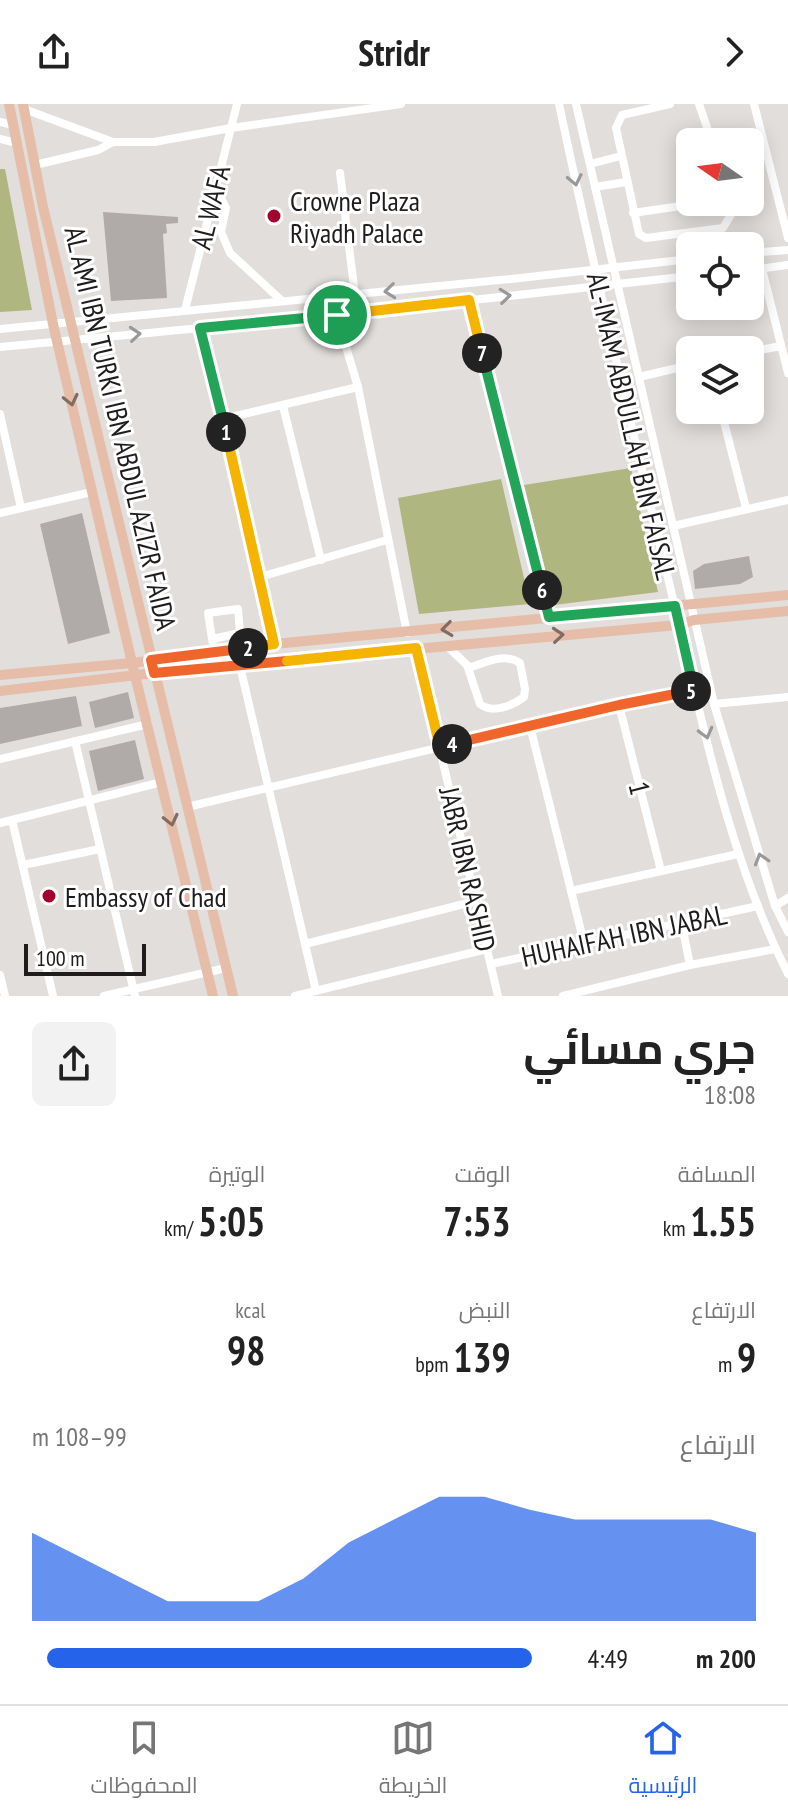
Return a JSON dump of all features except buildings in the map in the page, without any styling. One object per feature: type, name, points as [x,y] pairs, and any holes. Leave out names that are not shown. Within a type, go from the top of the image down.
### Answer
[{"type":"main road","points":[[9,104],[53,324],[213,996]]},
{"type":"main road","name":"AL AMI IBN TURKI IBN ABDUL AZIZR FAIDA","points":[[23,106],[154,673],[233,996]]},
{"type":"main road","points":[[0,674],[132,663],[274,644],[788,595]]},
{"type":"main road","points":[[0,691],[154,673],[678,625],[694,620],[788,611]]},
{"type":"street","name":"AL WAFA","points":[[185,310],[237,104]]},
{"type":"street","points":[[23,106],[113,142],[154,142],[401,104]]},
{"type":"street","name":"AL-IMAM ABDULLAH BIN FAISAL","points":[[559,104],[594,268],[694,690],[738,854],[788,974]]},
{"type":"street","name":"AL-IMAM ABDULLAH BIN FAISAL","points":[[576,104],[714,704],[775,906],[788,932]]},
{"type":"street","points":[[670,104],[622,115],[616,128],[639,234],[646,238],[723,228],[730,216]]},
{"type":"street","points":[[699,104],[707,128]]},
{"type":"street","points":[[754,104],[788,238]]},
{"type":"street","points":[[0,122],[12,125]]},
{"type":"street","points":[[0,139],[17,143]]},
{"type":"street","points":[[35,165],[98,150],[113,142]]},
{"type":"street","points":[[590,164],[621,156]]},
{"type":"street","points":[[340,173],[355,295]]},
{"type":"street","points":[[595,187],[626,182]]},
{"type":"street","points":[[215,186],[226,208],[221,232],[230,253],[282,301]]},
{"type":"street","points":[[633,213],[676,207]]},
{"type":"street","points":[[764,252],[788,250]]},
{"type":"street","points":[[0,329],[676,260]]},
{"type":"street","points":[[764,269],[788,265]]},
{"type":"street","points":[[0,347],[337,315],[676,277]]},
{"type":"street","points":[[764,277],[788,373]]},
{"type":"street","points":[[331,297],[358,387],[407,633]]},
{"type":"street","points":[[469,300],[549,617]]},
{"type":"street","points":[[200,328],[274,644]]},
{"type":"street","points":[[764,349],[781,346]]},
{"type":"street","points":[[639,377],[676,368]]},
{"type":"street","points":[[223,419],[358,387]]},
{"type":"street","points":[[283,406],[321,560]]},
{"type":"street","points":[[0,414],[21,508]]},
{"type":"street","points":[[632,427],[637,434],[644,435],[649,430],[649,422]]},
{"type":"street","points":[[725,424],[746,508]]},
{"type":"street","points":[[642,469],[642,461],[648,456],[658,462]]},
{"type":"street","points":[[0,513],[92,492]]},
{"type":"street","points":[[673,526],[788,500]]},
{"type":"street","points":[[260,577],[387,540]]},
{"type":"street","points":[[212,639],[240,633],[238,609],[208,613],[212,639],[214,652]]},
{"type":"street","points":[[506,656],[511,640]]},
{"type":"street","points":[[446,645],[463,659],[484,708],[516,703],[524,697],[520,663],[506,656],[468,668]]},
{"type":"street","name":"JABR IBN RASHID","points":[[416,648],[498,996]]},
{"type":"street","points":[[240,666],[316,991]]},
{"type":"street","points":[[187,807],[694,690]]},
{"type":"street","points":[[714,704],[788,697]]},
{"type":"street","name":"1","points":[[619,705],[661,871]]},
{"type":"street","points":[[0,759],[148,724]]},
{"type":"street","points":[[530,726],[584,943]]},
{"type":"street","points":[[75,741],[134,993]]},
{"type":"street","points":[[0,823],[162,782]]},
{"type":"street","points":[[12,820],[53,996]]},
{"type":"street","points":[[23,865],[100,849]]},
{"type":"street","points":[[571,891],[738,854]]},
{"type":"street","points":[[775,906],[788,898]]},
{"type":"street","points":[[305,944],[476,901]]},
{"type":"street","name":"HUHAIFAH IBN JABAL","points":[[491,964],[681,920],[758,906]]},
{"type":"street","points":[[681,920],[690,965]]},
{"type":"street","points":[[295,996],[487,949]]},
{"type":"street","points":[[563,996],[604,991],[690,965],[775,949]]},
{"type":"street","points":[[104,996],[134,993],[226,968]]},
{"type":"street","points":[[0,975],[5,996]]},
{"type":"green space","points":[[0,169],[5,169],[32,310],[0,312]]},
{"type":"green space","points":[[631,468],[658,592],[554,605],[524,485]]},
{"type":"green space","points":[[501,479],[530,604],[419,614],[398,498]]},
{"type":"place","name":"Crowne Plaza Riyadh Palace","points":[[274,216]]},
{"type":"place","name":"Embassy of Chad","points":[[49,896]]},
{"type":"route","points":[[469,300],[549,617],[675,606],[694,690],[440,747],[416,648],[154,673],[151,660],[274,644],[200,328],[337,315],[469,300]]}]
